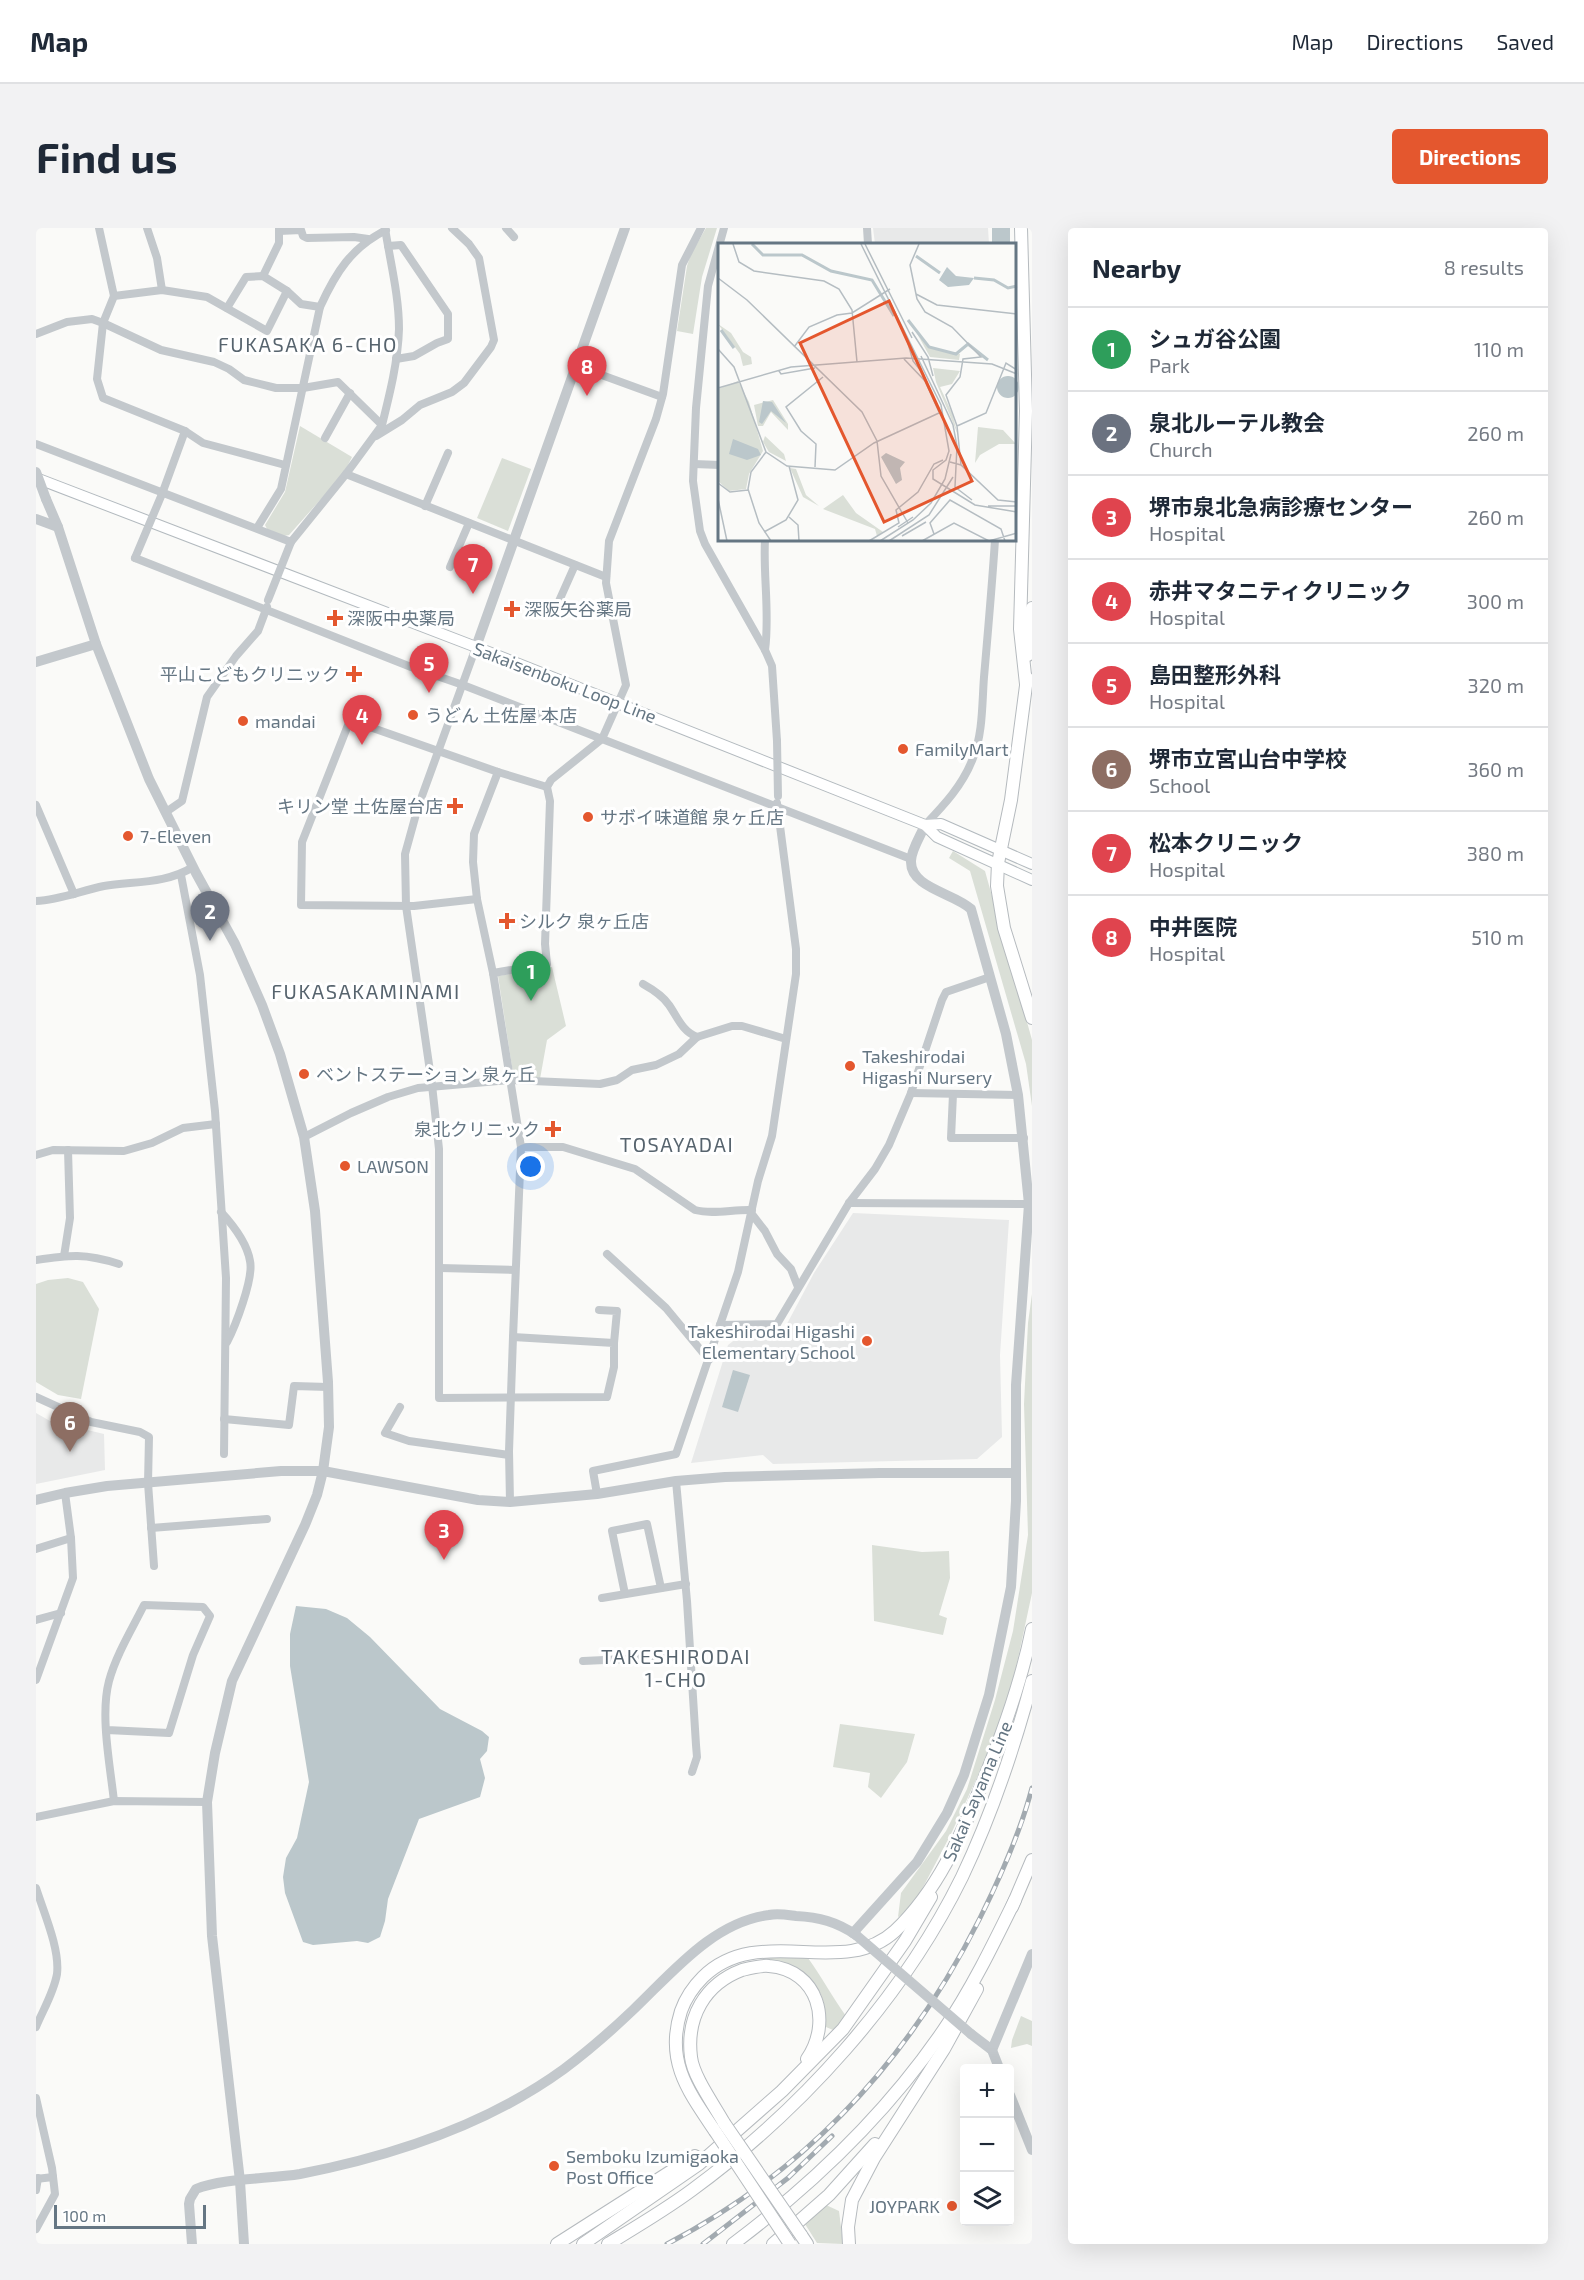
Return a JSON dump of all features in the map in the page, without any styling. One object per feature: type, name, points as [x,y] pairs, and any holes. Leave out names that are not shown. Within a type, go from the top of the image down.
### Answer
[{"type":"main road","points":[[1021,228],[1020,629],[1026,684]]},
{"type":"main road","name":"Sakaisenboku Loop Line","points":[[36,478],[476,647],[925,825],[937,837],[1032,880]]},
{"type":"main road","points":[[1032,608],[1026,684],[1011,800],[998,863],[996,886],[999,909],[1032,1018]]},
{"type":"main road","name":"Sakaisenboku Loop Line","points":[[925,825],[941,824],[1032,864]]},
{"type":"main road","name":"Sakai Sayama Line","points":[[804,2240],[719,2127],[685,2087],[677,2064],[676,2038],[678,2019],[685,1999],[695,1985],[711,1970],[746,1953],[768,1950],[850,1952],[878,1942],[894,1932],[919,1904],[943,1871],[968,1820],[1007,1724],[1024,1668],[1032,1629]]},
{"type":"main road","points":[[608,2244],[693,2189],[785,2113],[845,2050],[886,1997],[915,1956],[961,1878],[999,1791],[1032,1681]]},
{"type":"main road","points":[[849,2244],[848,2227],[852,2200],[874,2158],[973,1998],[1032,1860]]},
{"type":"main road","points":[[583,2244],[699,2164],[782,2091],[843,2029],[924,1911],[943,1871]]},
{"type":"main road","points":[[733,2244],[783,2205],[831,2162],[868,2124],[905,2080],[942,2032],[970,1988],[1015,1900]]},
{"type":"main road","name":"Sakai Sayama Line","points":[[782,2091],[809,2056],[816,2041],[820,2023],[819,2005],[811,1989],[798,1976],[768,1965],[748,1968],[717,1983],[706,1995],[698,2009],[691,2038],[691,2059],[719,2127],[790,2244]]},
{"type":"main road","points":[[773,2244],[814,2209],[857,2166],[883,2136],[923,2081]]},
{"type":"main road","points":[[557,2244],[750,2120]]},
{"type":"street","points":[[99,228],[114,296],[103,323],[96,379],[103,398],[185,430],[203,443],[285,465]]},
{"type":"street","points":[[147,228],[157,258],[162,290]]},
{"type":"street","points":[[373,438],[402,420],[420,405],[452,392],[464,383],[491,347],[494,339],[479,258],[454,228]]},
{"type":"street","points":[[506,228],[514,237]]},
{"type":"street","points":[[599,1310],[617,1311],[614,1367],[608,1396],[439,1398],[439,1149],[406,906],[405,854],[418,807],[625,228]]},
{"type":"street","points":[[493,973],[547,964],[545,944],[550,801],[547,787],[551,780],[602,739],[627,685],[606,583],[609,541],[656,419],[662,397],[682,265],[701,228]]},
{"type":"street","points":[[720,243],[724,228]]},
{"type":"street","points":[[867,228],[868,243]]},
{"type":"street","points":[[263,276],[279,243],[279,229],[301,230],[303,236],[307,238],[369,239]]},
{"type":"street","points":[[166,812],[182,801],[207,697],[236,656],[258,631],[291,542],[346,474],[382,424],[396,359],[399,327],[385,229],[369,239],[341,266],[320,307],[281,489],[257,528]]},
{"type":"street","points":[[388,246],[401,246],[448,314],[448,339],[414,356],[396,359]]},
{"type":"street","points":[[597,1494],[593,1471],[676,1454],[738,1272],[772,1136],[796,974],[796,949],[777,807],[777,741],[772,666],[705,544],[700,531],[693,481],[699,361],[708,286],[718,250]]},
{"type":"street","points":[[227,308],[246,276],[263,276],[287,291],[301,304],[320,307]]},
{"type":"street","points":[[114,296],[162,290],[207,297],[267,331],[287,291]]},
{"type":"street","points":[[36,334],[67,322],[92,319],[161,350],[214,362],[244,380],[276,388],[303,388],[338,382],[382,424]]},
{"type":"street","points":[[577,366],[662,397]]},
{"type":"street","points":[[325,438],[350,393]]},
{"type":"street","points":[[185,430],[162,494],[135,558],[911,860]]},
{"type":"street","points":[[36,444],[291,542]]},
{"type":"street","points":[[425,506],[448,453]]},
{"type":"street","points":[[694,464],[718,465]]},
{"type":"street","points":[[36,472],[58,527],[96,644],[149,778],[193,867],[235,944],[262,1005],[280,1054],[304,1137],[315,1211],[328,1387],[329,1427],[322,1471],[317,1494],[305,1525],[232,1681],[215,1753],[207,1802],[212,1936],[240,2181],[244,2244]]},
{"type":"street","points":[[346,474],[606,577]]},
{"type":"street","points":[[36,519],[58,527]]},
{"type":"street","points":[[450,567],[469,523]]},
{"type":"street","points":[[765,542],[768,632],[765,650]]},
{"type":"street","points":[[854,1934],[917,1862],[939,1830],[964,1775],[989,1695],[1004,1629],[1014,1550],[1016,1376],[1029,1232],[1024,1138],[1018,1095],[1006,1034],[971,909],[964,903],[921,882],[915,876],[911,860],[925,825],[949,799],[974,757],[982,706],[995,542]]},
{"type":"street","points":[[555,610],[575,565]]},
{"type":"street","points":[[36,662],[96,644]]},
{"type":"street","points":[[477,899],[406,906],[301,904],[302,842],[350,720],[547,787]]},
{"type":"street","points":[[498,772],[474,834],[472,862],[477,899],[493,973],[521,1147],[509,1455],[510,1502]]},
{"type":"street","points":[[36,805],[74,894]]},
{"type":"street","points":[[36,901],[53,900],[103,886],[158,880],[181,875],[193,867]]},
{"type":"street","points":[[181,875],[200,975],[216,1124],[226,1278],[224,1454]]},
{"type":"street","points":[[720,1325],[777,1324],[849,1203],[890,1145],[946,993],[990,977]]},
{"type":"street","points":[[643,984],[651,988],[668,1004],[678,1021],[690,1034],[697,1037]]},
{"type":"street","points":[[304,1137],[388,1097],[432,1085],[510,1080],[600,1084],[617,1080],[632,1070],[656,1065],[679,1054],[697,1037],[732,1026],[742,1026],[786,1039]]},
{"type":"street","points":[[911,1093],[1018,1095]]},
{"type":"street","points":[[953,1094],[951,1138],[1024,1138]]},
{"type":"street","points":[[36,1155],[52,1150],[124,1151],[152,1143],[183,1128],[216,1124]]},
{"type":"street","points":[[521,1147],[563,1147],[635,1169],[695,1210],[704,1212],[735,1209],[752,1212],[777,1254],[791,1269],[798,1287]]},
{"type":"street","points":[[64,1256],[70,1218],[68,1150]]},
{"type":"street","points":[[849,1203],[1029,1204]]},
{"type":"street","points":[[221,1212],[230,1222],[244,1246],[250,1259],[251,1269],[234,1328],[226,1343]]},
{"type":"street","points":[[607,1254],[666,1308],[709,1360]]},
{"type":"street","points":[[36,1260],[93,1255],[119,1264]]},
{"type":"street","points":[[440,1268],[515,1270]]},
{"type":"street","points":[[513,1337],[614,1343]]},
{"type":"street","points":[[224,1419],[289,1425],[294,1386],[328,1387]]},
{"type":"street","points":[[36,1397],[92,1422],[140,1432],[149,1437],[148,1483],[154,1566]]},
{"type":"street","points":[[400,1407],[386,1433],[409,1441],[509,1455]]},
{"type":"street","points":[[36,1500],[107,1486],[281,1471],[322,1471],[478,1500],[510,1502],[597,1494],[676,1481],[761,1476],[1016,1473]]},
{"type":"street","points":[[676,1481],[686,1584],[697,1757],[692,1772]]},
{"type":"street","points":[[36,1680],[73,1578],[65,1493]]},
{"type":"street","points":[[151,1528],[267,1518]]},
{"type":"street","points":[[625,1594],[612,1531],[647,1524],[661,1588]]},
{"type":"street","points":[[36,1549],[71,1538]]},
{"type":"street","points":[[602,1598],[686,1584]]},
{"type":"street","points":[[107,1730],[169,1733],[193,1655],[210,1616],[203,1607],[144,1605],[108,1682],[107,1730],[114,1801]]},
{"type":"street","points":[[36,1620],[61,1612]]},
{"type":"street","points":[[583,1661],[691,1656]]},
{"type":"street","points":[[36,1817],[114,1801],[207,1802]]},
{"type":"street","points":[[36,1888],[57,1955],[54,1986],[36,2027]]},
{"type":"street","points":[[192,2244],[189,2204],[194,2191],[202,2186],[290,2176],[335,2167],[445,2133],[507,2105],[564,2069],[620,2023],[696,1950],[727,1929],[746,1920],[770,1914],[824,1919],[854,1934],[992,2050],[997,2064]]},
{"type":"street","points":[[992,2050],[1032,1954]]},
{"type":"street","points":[[36,2098],[55,2194],[36,2229]]},
{"type":"street","points":[[1014,2105],[1032,2150]]},
{"type":"street","points":[[36,2190],[37,2178],[53,2177]]},
{"type":"shaded area","points":[[706,228],[717,228],[702,277],[693,334],[677,331],[687,266]]},
{"type":"shaded area","points":[[873,228],[988,228],[989,243],[875,243]]},
{"type":"shaded area","points":[[300,426],[352,457],[344,473],[289,535],[284,536],[267,529],[265,525],[285,492]]},
{"type":"shaded area","points":[[502,458],[531,469],[508,531],[477,518]]},
{"type":"shaded area","points":[[953,851],[985,871],[1032,1040],[1032,1106],[1026,1064],[970,871],[949,858]]},
{"type":"shaded area","points":[[552,967],[566,1026],[547,1040],[540,1079],[518,1078],[513,1073],[498,976]]},
{"type":"shaded area","name":"Takeshirodai Higashi Elementary School","points":[[853,1213],[1009,1220],[1000,1355],[1002,1437],[977,1459],[773,1464],[763,1455],[691,1463],[728,1345],[737,1338],[780,1337],[814,1273]]},
{"type":"shaded area","points":[[68,1278],[83,1282],[99,1309],[81,1399],[58,1395],[36,1382],[36,1284]]},
{"type":"shaded area","points":[[1032,1294],[1032,1593],[1008,1705],[951,1834],[921,1891],[906,1912],[898,1917],[901,1893],[946,1831],[967,1789],[995,1700],[1013,1631],[1028,1535],[1024,1404],[1028,1323]]},
{"type":"shaded area","points":[[733,1370],[750,1375],[738,1412],[722,1407]]},
{"type":"shaded area","points":[[36,1413],[50,1421],[104,1434],[105,1470],[36,1484]]},
{"type":"shaded area","points":[[872,1545],[922,1552],[949,1551],[950,1578],[939,1615],[947,1618],[943,1635],[874,1621]]},
{"type":"shaded area","points":[[296,1606],[326,1609],[347,1618],[370,1637],[440,1709],[489,1737],[487,1751],[480,1759],[485,1778],[480,1797],[419,1819],[388,1899],[380,1937],[368,1943],[357,1941],[313,1945],[303,1942],[285,1893],[283,1877],[286,1858],[297,1838],[309,1782],[290,1666],[290,1634]]},
{"type":"shaded area","points":[[840,1724],[915,1734],[907,1762],[881,1798],[868,1787],[870,1773],[833,1767]]},
{"type":"shaded area","points":[[761,1956],[808,1958],[846,2016],[833,2030],[826,2027],[825,2007],[816,1985],[802,1971],[793,1966],[774,1960],[764,1960]]},
{"type":"shaded area","points":[[1021,2016],[1032,2021],[1032,2046],[1027,2044],[1011,2048],[1012,2040]]},
{"type":"shaded area","points":[[826,2205],[839,2211],[843,2244],[817,2243],[805,2224]]},
{"type":"waterway","points":[[1001,228],[1001,243]]},
{"type":"railway","points":[[667,2244],[718,2215],[765,2182],[809,2146],[850,2106],[887,2063],[921,2018],[952,1969],[980,1918],[1009,1854],[1032,1788]]},
{"type":"railway","points":[[703,2244],[788,2178],[832,2136]]},
{"type":"place","name":"中井医院","points":[[587,396]]},
{"type":"place","name":"松本クリニック","points":[[473,594]]},
{"type":"place","name":"深阪矢谷薬局","points":[[512,609]]},
{"type":"place","name":"深阪中央薬局","points":[[335,618]]},
{"type":"place","name":"平山こどもクリニック","points":[[354,674]]},
{"type":"place","name":"島田整形外科","points":[[429,693]]},
{"type":"place","name":"うどん 土佐屋 本店","points":[[413,715]]},
{"type":"place","name":"mandai","points":[[243,721]]},
{"type":"place","name":"赤井マタニティクリニック","points":[[362,745]]},
{"type":"place","name":"FamilyMart","points":[[903,749]]},
{"type":"place","name":"キリン堂 土佐屋台店","points":[[455,806]]},
{"type":"place","name":"サボイ味道館 泉ヶ丘店","points":[[588,817]]},
{"type":"place","name":"7-Eleven","points":[[128,836]]},
{"type":"place","name":"シルク 泉ヶ丘店","points":[[507,921]]},
{"type":"place","name":"泉北ルーテル教会","points":[[210,941]]},
{"type":"place","name":"シュガ谷公園","points":[[531,1001]]},
{"type":"place","name":"Takeshirodai Higashi Nursery","points":[[850,1066]]},
{"type":"place","name":"ベントステーション 泉ヶ丘","points":[[304,1074]]},
{"type":"place","name":"泉北クリニック","points":[[553,1129]]},
{"type":"place","name":"LAWSON","points":[[345,1166]]},
{"type":"place","name":"Takeshirodai Higashi Elementary School","points":[[867,1341]]},
{"type":"place","name":"堺市立宮山台中学校","points":[[70,1452]]},
{"type":"place","name":"堺市泉北急病診療センター","points":[[444,1560]]},
{"type":"place","name":"Semboku Izumigaoka Post Office","points":[[554,2166]]},
{"type":"place","name":"JOYPARK","points":[[952,2206]]},
{"type":"district","name":"FUKASAKA 6-CHO","points":[[308,344]]},
{"type":"district","name":"FUKASAKAMINAMI","points":[[366,991]]},
{"type":"district","name":"TOSAYADAI","points":[[677,1144]]},
{"type":"district","name":"TAKESHIRODAI 1-CHO","points":[[676,1668]]}]
